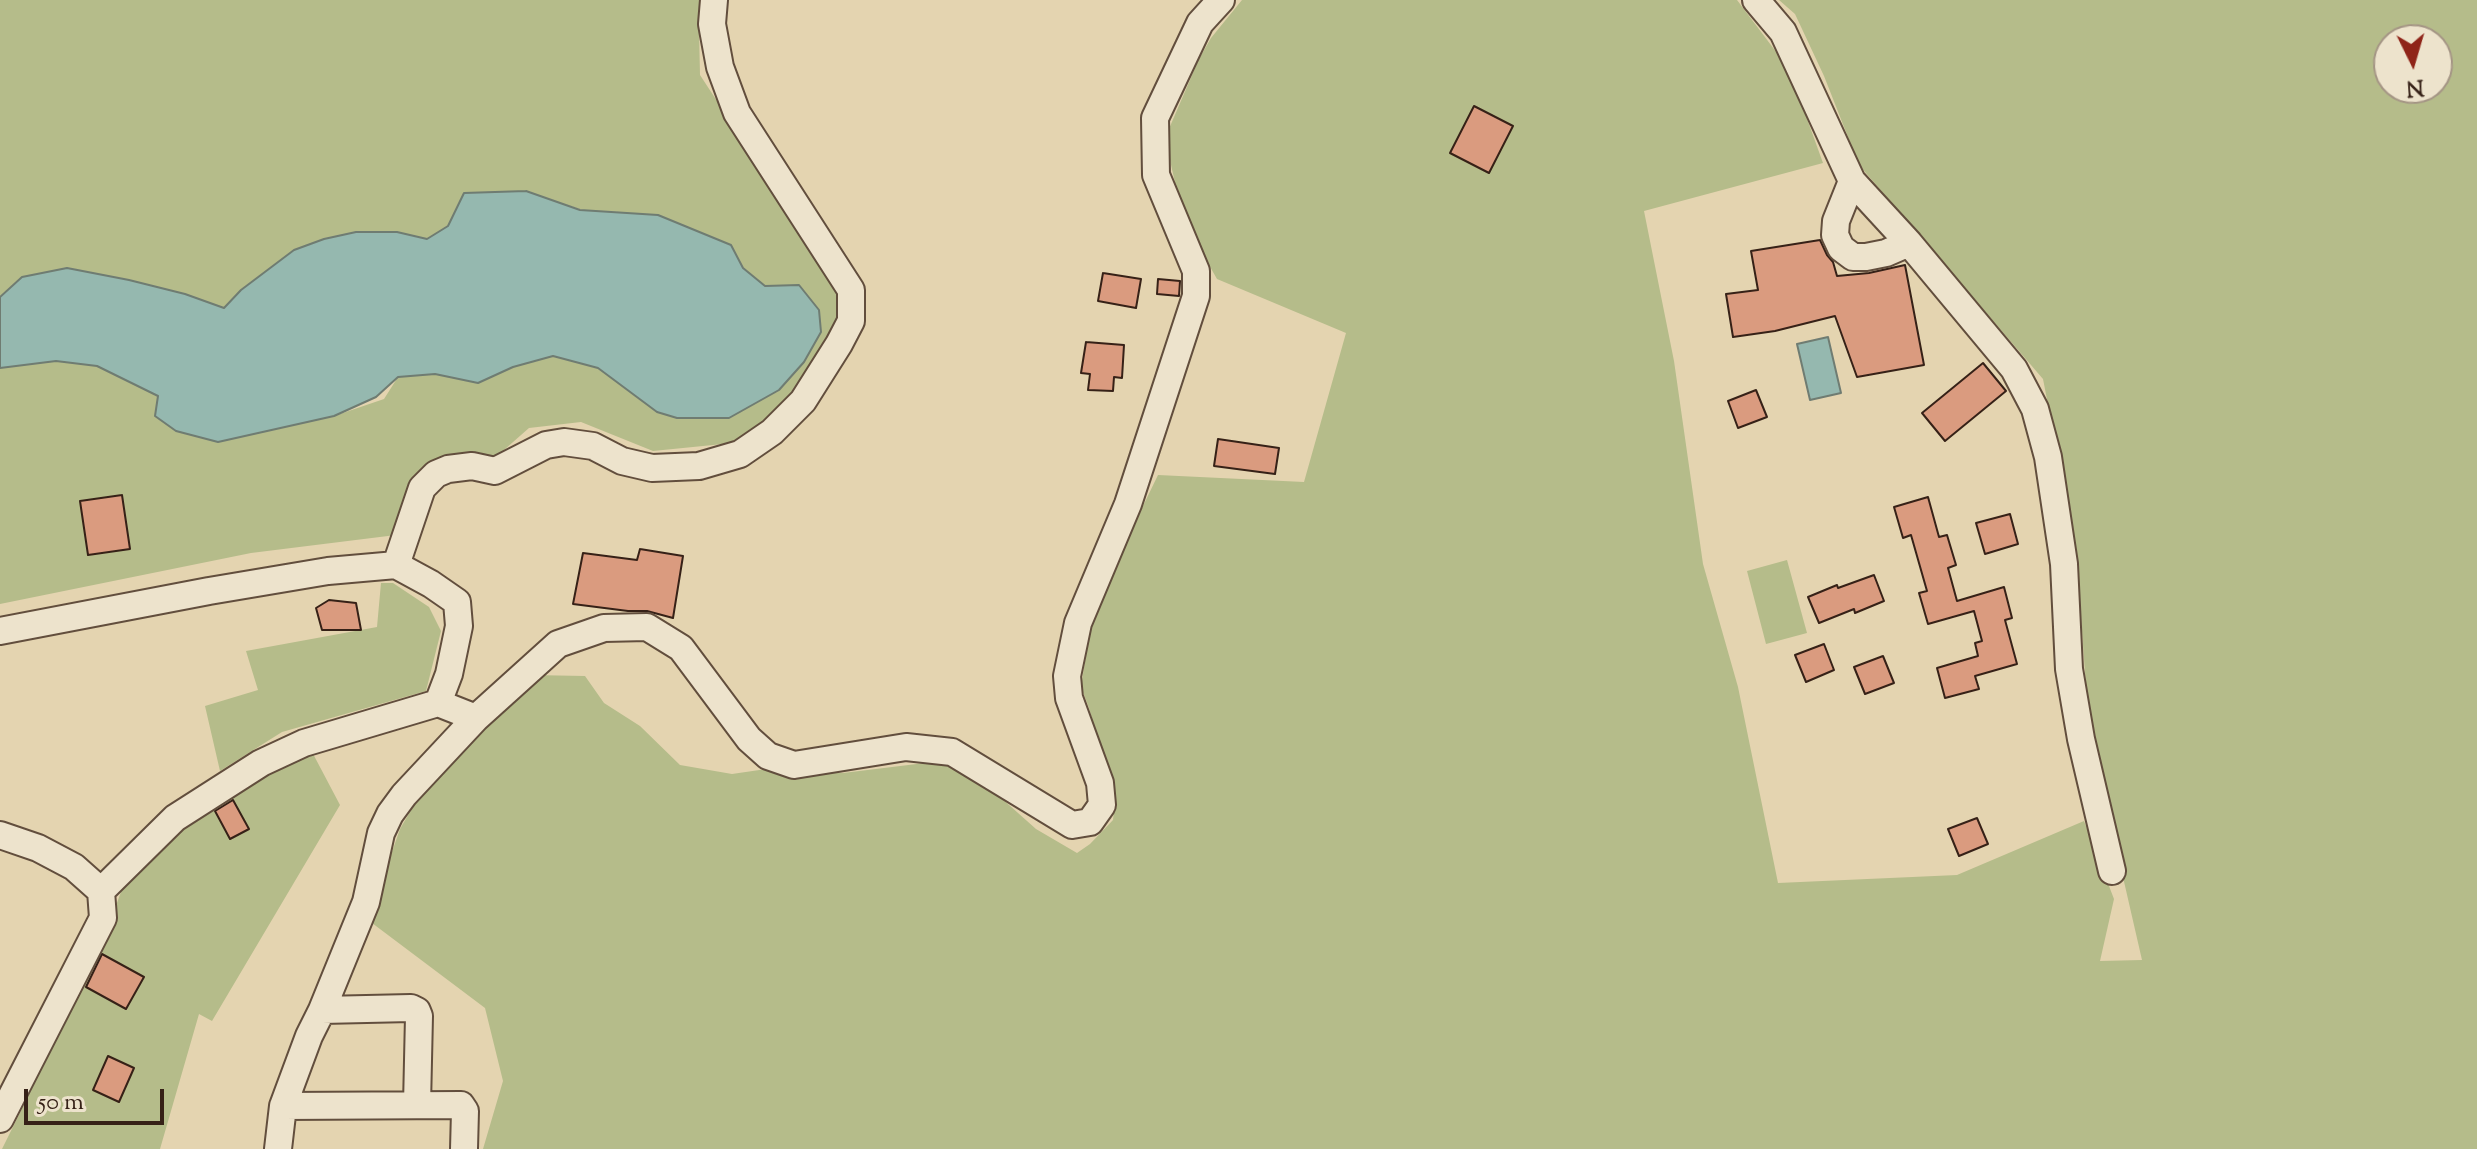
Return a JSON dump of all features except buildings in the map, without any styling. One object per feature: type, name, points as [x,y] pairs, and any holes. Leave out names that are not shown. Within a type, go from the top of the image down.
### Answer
[{"type":"street","points":[[396,565],[422,488],[436,474],[472,466],[495,471],[546,445],[564,442],[593,446],[622,461],[652,468],[699,466],[740,454],[772,432],[803,401],[839,344],[851,321],[851,290],[737,113],[720,67],[712,24],[714,0]]},
{"type":"street","points":[[278,1149],[283,1106],[366,902],[381,833],[390,814],[476,718],[558,644],[604,628],[647,627],[681,648],[749,739],[768,756],[794,765],[906,747],[952,752],[1072,825],[1090,822],[1102,805],[1100,783],[1069,698],[1067,676],[1078,623],[1128,504],[1196,296],[1196,271],[1156,175],[1155,118],[1200,23],[1221,0]]},
{"type":"street","points":[[1756,0],[1783,32],[1852,181],[1909,243],[2014,369],[2035,409],[2048,457],[2064,564],[2069,669],[2081,739],[2112,871]]},
{"type":"street","points":[[1852,181],[1836,221],[1835,235],[1841,248],[1853,257],[1866,257],[1909,243]]},
{"type":"street","points":[[0,631],[328,571],[396,565],[457,602],[459,626],[449,674],[438,703]]},
{"type":"street","points":[[101,891],[175,818],[261,763],[304,743],[438,703],[476,718]]},
{"type":"street","points":[[0,835],[38,848],[74,867],[101,891],[103,918],[0,1119]]},
{"type":"street","points":[[322,1010],[411,1008],[417,1011],[417,1105]]},
{"type":"street","points":[[283,1106],[461,1105],[465,1107],[464,1149]]},
{"type":"green space","points":[[0,0],[701,0],[700,75],[841,291],[842,313],[793,400],[760,431],[733,443],[653,451],[581,422],[529,428],[496,457],[448,459],[416,474],[403,500],[396,535],[251,553],[0,604],[0,368],[56,361],[97,366],[158,396],[218,442],[334,416],[384,399],[398,377],[435,374],[478,383],[513,367],[553,356],[605,363],[625,388],[657,412],[677,418],[729,418],[819,310],[811,302],[765,286],[743,268],[730,245],[618,212],[585,211],[526,191],[464,193],[448,226],[427,239],[397,232],[350,233],[299,248],[246,287],[224,308],[185,294],[67,268],[0,297]]},
{"type":"green space","points":[[1242,0],[1737,0],[1789,69],[1823,163],[1644,211],[1674,361],[1703,564],[1738,687],[1778,883],[1957,875],[2084,821],[2114,899],[2100,961],[2142,960],[2089,729],[2076,547],[2043,379],[1859,165],[1824,76],[1795,14],[1779,0],[2477,0],[2477,1149],[483,1149],[503,1081],[485,1008],[368,920],[400,829],[436,767],[531,675],[585,676],[604,703],[640,726],[680,765],[732,774],[780,767],[843,773],[933,762],[963,764],[1036,829],[1077,853],[1113,820],[1115,801],[1081,687],[1090,629],[1142,508],[1158,475],[1304,482],[1346,333],[1217,279],[1192,235],[1176,187],[1165,138],[1211,38]]},
{"type":"green space","points":[[1787,560],[1807,633],[1766,644],[1747,571]]},
{"type":"green space","points":[[381,583],[393,583],[429,607],[441,631],[426,691],[282,732],[220,771],[205,706],[258,690],[246,651],[377,627]]},
{"type":"green space","points":[[311,750],[340,805],[212,1021],[199,1014],[160,1149],[2,1149],[99,952],[125,881],[210,802]]},
{"type":"water","points":[[526,191],[580,210],[658,215],[731,245],[743,268],[765,286],[799,285],[819,310],[821,332],[804,362],[779,390],[729,418],[677,418],[657,412],[598,368],[553,356],[513,367],[478,383],[435,374],[398,377],[376,397],[334,416],[218,442],[176,431],[155,416],[158,396],[97,366],[56,361],[0,368],[0,297],[22,277],[67,268],[185,294],[224,308],[241,290],[294,250],[356,232],[397,232],[427,239],[448,226],[464,193]]},
{"type":"water","points":[[1828,337],[1841,393],[1810,400],[1797,344]]}]
